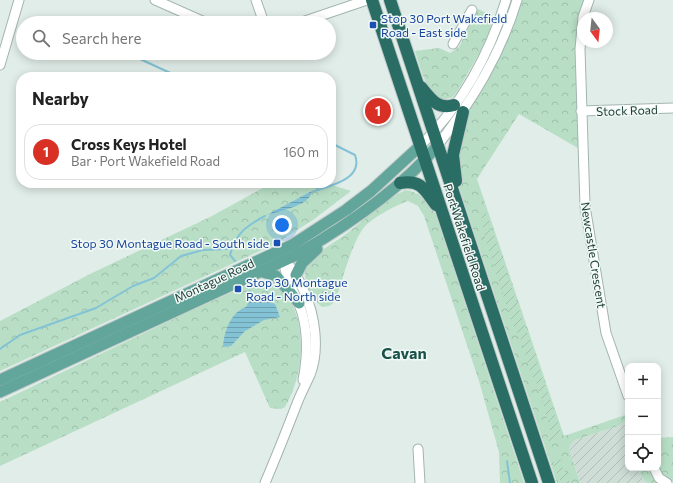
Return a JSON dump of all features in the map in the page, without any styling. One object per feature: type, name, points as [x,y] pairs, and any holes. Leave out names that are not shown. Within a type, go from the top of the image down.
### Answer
[{"type":"highway","name":"Port Wakefield Road","points":[[372,0],[532,483]]},
{"type":"highway","name":"Port Wakefield Road","points":[[390,0],[549,483]]},
{"type":"highway","points":[[416,82],[438,105],[459,108],[453,164],[466,230]]},
{"type":"highway","points":[[400,183],[410,181],[419,184],[443,214]]},
{"type":"main road","name":"Montague Road","points":[[0,392],[263,272],[325,238],[400,183],[425,160],[438,145]]},
{"type":"main road","name":"Montague Road","points":[[0,380],[281,250],[310,234],[371,191],[420,146]]},
{"type":"main road","points":[[296,275],[299,267],[307,257],[343,231],[360,212]]},
{"type":"main road","points":[[221,278],[276,259],[284,261],[296,246],[310,234]]},
{"type":"main road","points":[[263,272],[276,276],[299,303]]},
{"type":"street","points":[[0,65],[19,0]]},
{"type":"street","points":[[156,0],[191,16]]},
{"type":"street","points":[[256,0],[262,16]]},
{"type":"street","points":[[320,16],[367,0]]},
{"type":"street","points":[[438,145],[459,108],[502,13],[506,0]]},
{"type":"street","points":[[420,146],[459,108],[496,56],[510,23],[517,0]]},
{"type":"street","name":"Newcastle Crescent","points":[[589,0],[583,17],[580,49],[585,206],[606,333],[625,387]]},
{"type":"street","points":[[453,44],[472,10]]},
{"type":"street","points":[[502,13],[510,23]]},
{"type":"street","name":"Stock Road","points":[[581,111],[673,108]]},
{"type":"street","points":[[265,483],[301,391],[312,368],[315,337],[310,308],[296,275],[291,266],[284,261]]},
{"type":"street","points":[[284,261],[285,272],[299,303],[305,325],[307,343],[306,362],[301,391]]},
{"type":"street","points":[[418,450],[420,483]]},
{"type":"street","points":[[656,471],[659,478],[667,483]]},
{"type":"shaded area","points":[[625,421],[625,471],[639,471],[647,483],[580,483],[569,449],[571,444],[575,440],[618,426]]},
{"type":"green space","points":[[517,0],[589,0],[585,12],[577,12],[577,48],[583,48],[583,151],[519,114],[477,179],[564,436],[625,415],[625,421],[618,426],[575,440],[571,444],[569,449],[580,483],[557,483],[456,178],[463,112]]},
{"type":"green space","points":[[478,9],[486,13],[492,27],[487,40],[457,92],[453,97],[443,100],[432,91],[424,79],[415,51],[439,48],[450,53],[459,47]]},
{"type":"green space","points":[[336,186],[351,191],[313,220],[275,244],[0,371],[0,321],[92,273],[210,217],[263,188],[336,188]]},
{"type":"green space","points":[[405,190],[411,191],[423,198],[436,215],[524,483],[500,483],[499,452],[479,381],[424,216],[418,206],[408,201],[383,213],[365,226],[353,247],[335,302],[329,306],[322,307],[318,304],[309,290],[305,279],[305,269],[311,259],[346,234],[381,205]]},
{"type":"green space","points":[[483,209],[486,212],[560,429],[562,437],[551,443],[547,439],[550,430],[543,403],[536,382],[530,372],[522,342],[511,320],[486,241],[481,211]]},
{"type":"green space","points":[[270,279],[283,290],[292,305],[298,321],[301,339],[298,375],[285,407],[281,409],[270,408],[245,352],[0,466],[0,402],[188,312],[252,283]]},
{"type":"green space","points":[[673,437],[673,481],[665,478],[661,483],[647,483],[639,471],[661,471],[661,438]]},
{"type":"green space","points":[[560,457],[563,469],[569,476],[569,483],[561,483],[553,464],[555,458]]},
{"type":"water","points":[[312,192],[304,202],[292,208],[265,216]]},
{"type":"water","points":[[252,295],[275,304],[280,317],[264,320],[245,331],[231,346],[223,347],[229,323],[236,313],[246,307]]},
{"type":"waterway","points":[[142,60],[168,72]]},
{"type":"waterway","points":[[336,146],[355,155],[356,164],[350,176],[336,184]]},
{"type":"waterway","points":[[312,192],[324,188]]},
{"type":"waterway","points":[[235,261],[230,255],[235,241],[247,227],[265,216]]},
{"type":"waterway","points":[[0,349],[20,335],[96,308],[133,286],[154,278],[181,256],[203,250],[227,249],[233,246]]},
{"type":"waterway","points":[[250,291],[252,295]]},
{"type":"waterway","points":[[507,461],[510,483]]},
{"type":"place","name":"Stop 30 Port Wakefield Road - East side","points":[[373,25]]},
{"type":"place","name":"Cross Keys Hotel","points":[[378,111]]},
{"type":"place","name":"Stop 30 Montague Road - South side","points":[[277,243]]},
{"type":"place","name":"Stop 30 Montague Road - North side","points":[[238,289]]},
{"type":"district","name":"Cavan","points":[[404,352]]}]
